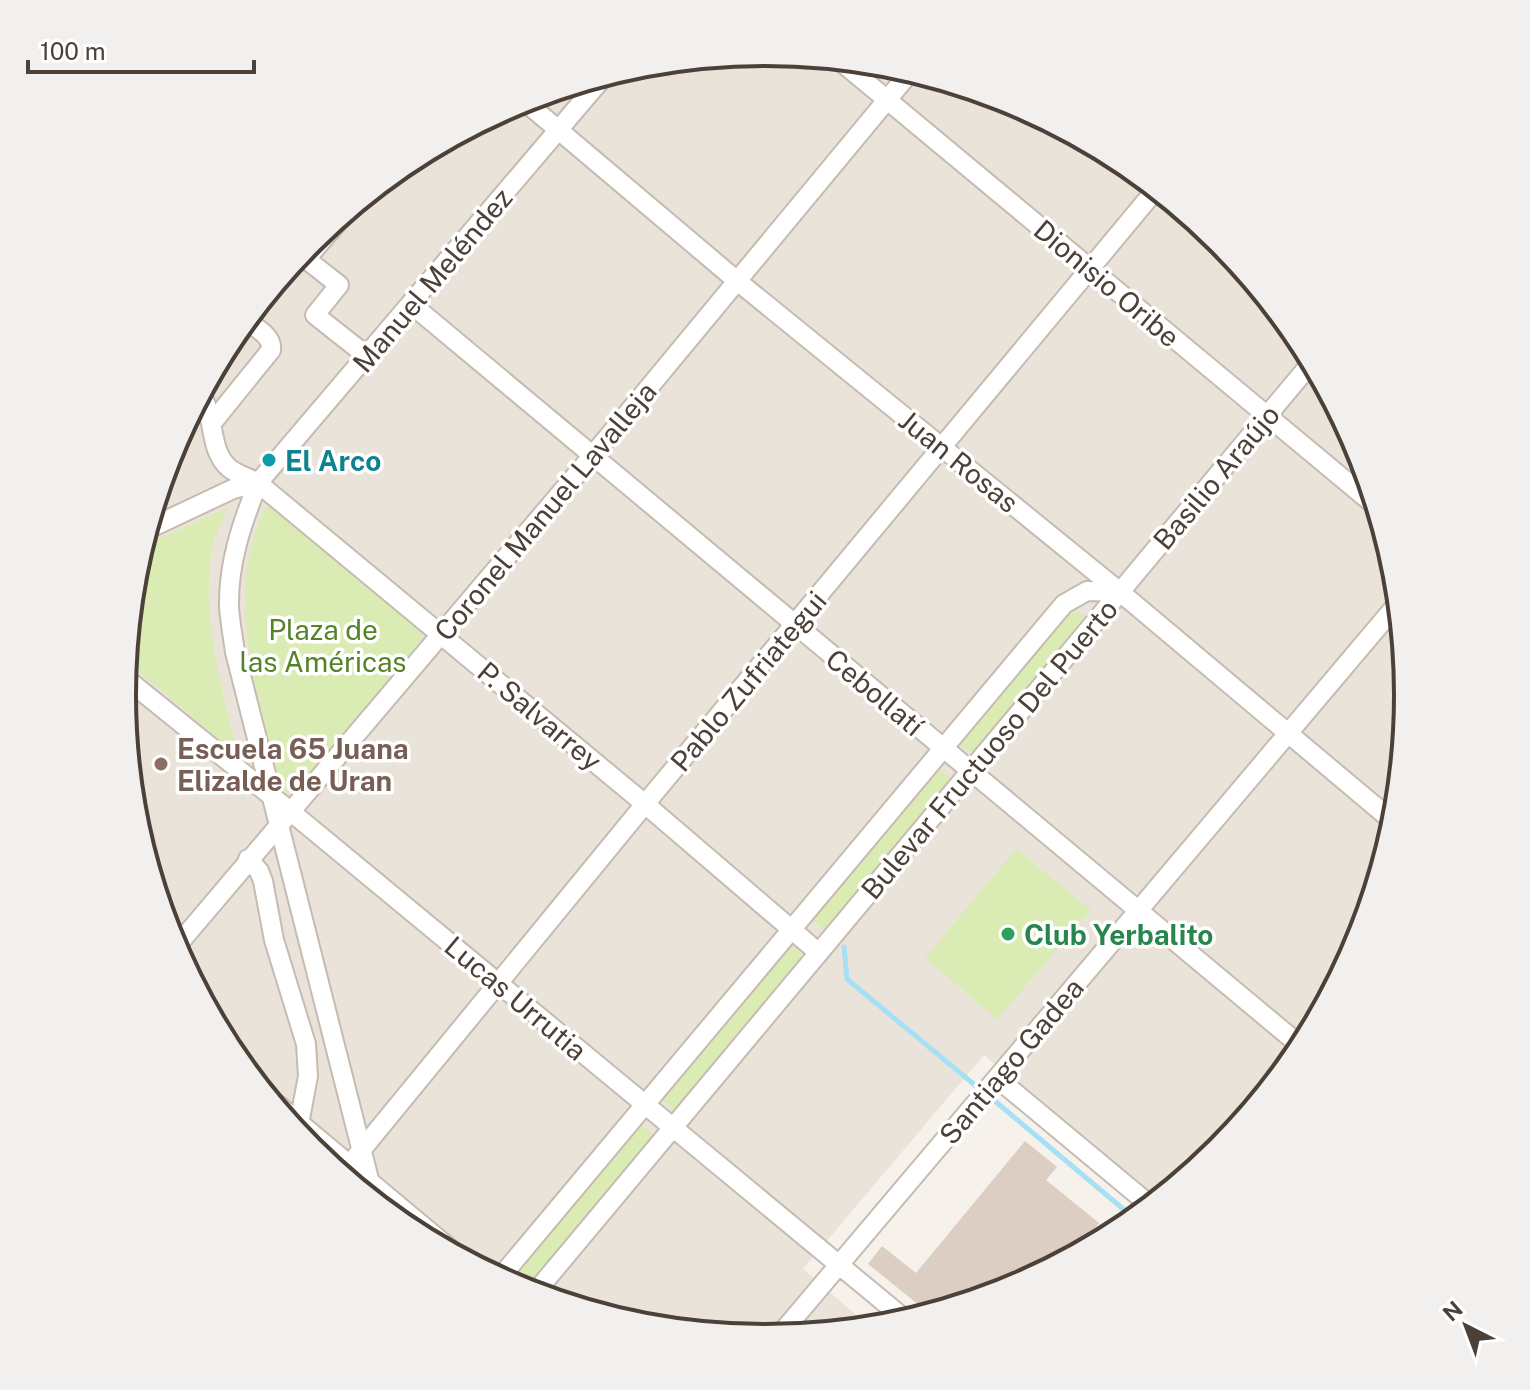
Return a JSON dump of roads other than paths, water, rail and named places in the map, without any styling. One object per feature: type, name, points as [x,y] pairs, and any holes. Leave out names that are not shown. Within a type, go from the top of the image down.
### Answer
[{"type":"street","name":"Dionisio Oribe","points":[[854,72],[1361,494]]},
{"type":"street","name":"Coronel Manuel Lavalleja","points":[[184,937],[593,455],[903,81]]},
{"type":"street","name":"Manuel Meléndez","points":[[258,483],[593,90]]},
{"type":"street","name":"Juan Rosas","points":[[535,110],[736,280],[1120,592],[1383,813]]},
{"type":"street","name":"Pablo Zufriategui","points":[[348,1166],[1149,197]]},
{"type":"street","points":[[309,262],[339,285],[315,315],[367,356]]},
{"type":"street","name":"Cebollatí","points":[[411,304],[1292,1038]]},
{"type":"street","points":[[212,423],[271,350],[269,338],[255,328]]},
{"type":"street","name":"Basilio Araújo","points":[[1120,592],[1304,372]]},
{"type":"street","name":"P. Salvarrey","points":[[207,405],[220,457],[229,468],[258,483],[645,804],[819,953]]},
{"type":"street","points":[[160,524],[233,489],[258,483]]},
{"type":"street","points":[[258,483],[242,523],[232,561],[229,607],[235,652],[270,795]]},
{"type":"street","name":"Bulevar Fructuoso Del Puerto","points":[[508,1269],[1064,604],[1087,591],[1120,592]]},
{"type":"street","name":"Bulevar Fructuoso Del Puerto","points":[[543,1283],[1120,592]]},
{"type":"street","name":"Santiago Gadea","points":[[790,1323],[1389,614]]},
{"type":"street","name":"Lucas Urrutia","points":[[136,687],[270,795],[284,818],[497,983],[895,1311]]},
{"type":"street","points":[[284,818],[370,1182]]},
{"type":"street","points":[[248,859],[263,881],[274,940],[306,1044],[308,1076],[300,1119]]},
{"type":"street","points":[[997,1078],[1142,1198]]},
{"type":"street","points":[[363,1179],[397,1205]]},
{"type":"waterway","points":[[844,947],[847,979],[976,1086]]},
{"type":"waterway","points":[[996,1102],[1125,1210]]},
{"type":"place","name":"El Arco","points":[[269,460]]},
{"type":"place","name":"Escuela 65 Juana Elizalde de Uran","points":[[161,764]]},
{"type":"place","name":"Club Yerbalito","points":[[1008,934]]},
{"type":"park label","name":"Plaza de las Américas","points":[[323,645]]}]
